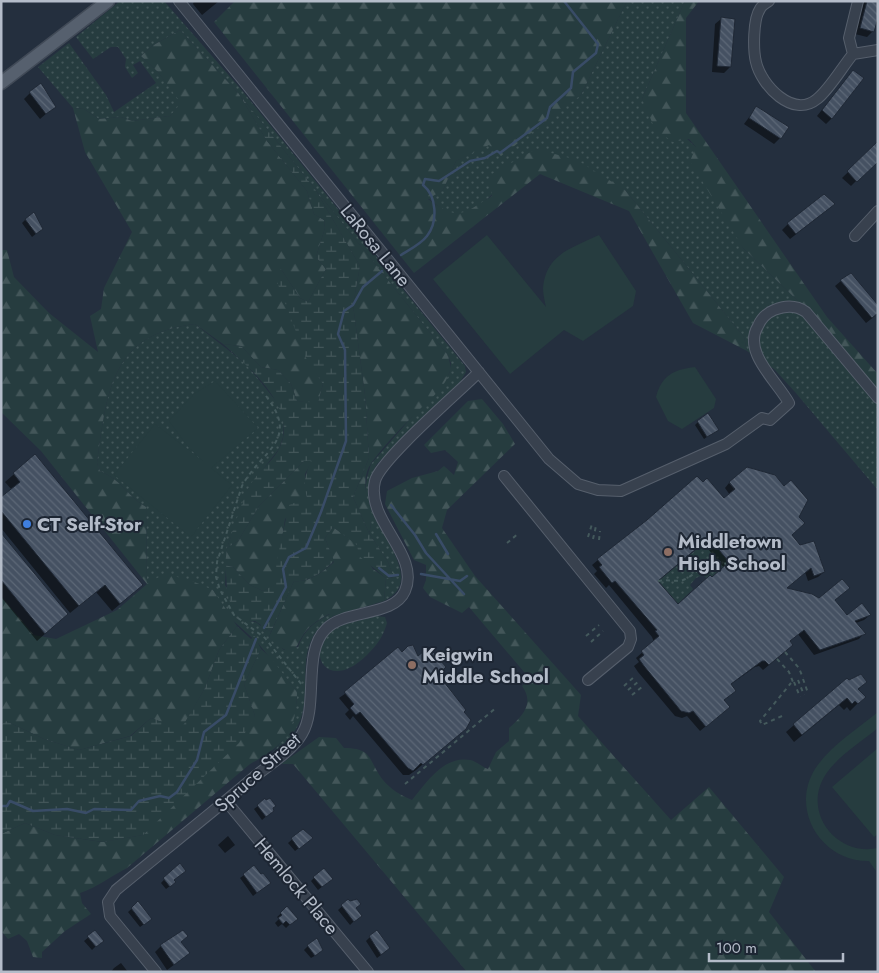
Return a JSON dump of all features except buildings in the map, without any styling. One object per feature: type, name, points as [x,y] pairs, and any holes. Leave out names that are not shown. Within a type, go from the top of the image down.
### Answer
[{"type":"main road","points":[[1,83],[108,1]]},
{"type":"street","name":"LaRosa Lane","points":[[179,1],[548,459],[578,484],[598,490],[622,491],[726,444],[762,418],[770,420],[788,403],[780,388],[762,365],[756,351],[753,336],[763,318],[782,307],[793,306],[806,312],[878,398]]},
{"type":"street","points":[[769,1],[760,8],[754,30],[756,62],[770,90],[794,105],[806,104],[818,99],[853,54],[878,50]]},
{"type":"street","points":[[853,54],[849,38],[858,1]]},
{"type":"street","points":[[855,236],[878,211]]},
{"type":"street","name":"Spruce Street","points":[[156,972],[110,916],[108,902],[116,890],[226,801],[302,735],[309,713],[316,648],[324,631],[342,619],[391,604],[404,594],[408,580],[406,568],[377,511],[374,499],[375,480],[396,453],[479,372]]},
{"type":"street","points":[[504,476],[630,631],[631,640],[628,647],[588,680]]},
{"type":"street","name":"Hemlock Place","points":[[226,801],[368,972]]},
{"type":"path","points":[[266,396],[277,411],[280,430],[270,451],[247,476],[242,486],[217,562],[216,577],[220,590],[234,615],[265,638],[303,687]]},
{"type":"path","points":[[588,537],[592,524]]},
{"type":"path","points":[[593,538],[596,526]]},
{"type":"path","points":[[600,531],[600,540]]},
{"type":"path","points":[[506,543],[519,533]]},
{"type":"path","points":[[658,581],[684,580],[709,563],[721,562],[726,564]]},
{"type":"path","points":[[586,636],[599,626]]},
{"type":"path","points":[[591,642],[603,631]]},
{"type":"path","points":[[786,652],[799,668],[808,693]]},
{"type":"path","points":[[777,659],[789,672],[800,697]]},
{"type":"path","points":[[624,686],[635,676]]},
{"type":"path","points":[[798,680],[804,695]]},
{"type":"path","points":[[628,690],[639,681]]},
{"type":"path","points":[[782,716],[762,725],[760,721],[793,682]]},
{"type":"path","points":[[632,695],[643,686]]},
{"type":"path","points":[[405,784],[497,707]]},
{"type":"green space","points":[[120,1],[164,1],[240,88],[465,366],[466,372],[460,382],[377,464],[371,479],[368,494],[370,505],[400,569],[401,581],[396,592],[384,601],[386,578],[392,578],[399,573],[392,573],[388,562],[369,533],[370,522],[366,494],[368,474],[371,464],[449,374],[451,363],[447,354],[239,94],[180,30],[152,46],[141,56],[158,72],[182,103],[170,116],[132,121],[121,117],[99,119],[84,109],[73,108],[38,67],[69,43],[106,95],[114,112],[156,83],[140,61],[133,65],[138,73],[132,78],[125,67],[126,59],[118,47],[111,47],[93,59],[76,37]]},
{"type":"green space","points":[[235,1],[627,1],[581,95],[501,156],[489,145],[456,161],[443,190],[428,199],[447,211],[460,213],[467,211],[492,196],[490,175],[536,149],[577,160],[625,190],[744,337],[747,351],[693,323],[629,211],[540,174],[414,273],[214,22]]},
{"type":"green space","points":[[627,1],[685,1],[642,99],[696,147],[743,248],[798,301],[878,390],[878,493],[877,489],[774,369],[747,351],[744,337],[625,190],[536,149],[500,187],[468,212],[454,214],[442,209],[428,198],[443,190],[456,161],[581,95]]},
{"type":"green space","points":[[685,1],[699,1],[686,18],[686,113],[827,317],[878,374],[878,390],[798,301],[743,248],[690,161],[696,147],[689,139],[673,142],[655,129],[642,99]]},
{"type":"green space","points":[[180,30],[239,94],[267,141],[307,191],[314,214],[324,220],[325,228],[316,257],[326,269],[308,302],[300,298],[281,269],[291,315],[301,343],[323,384],[318,404],[297,401],[291,384],[278,370],[261,367],[241,346],[223,344],[195,324],[167,330],[145,340],[129,354],[118,371],[110,391],[97,463],[100,471],[114,479],[146,507],[147,583],[165,574],[190,580],[213,590],[237,626],[219,650],[205,688],[181,730],[151,718],[130,736],[79,750],[44,739],[6,721],[1,725],[1,596],[34,635],[56,639],[117,610],[147,584],[41,451],[1,412],[1,250],[7,250],[14,277],[49,313],[98,352],[90,316],[101,309],[104,288],[132,232],[85,152],[73,108],[84,109],[99,119],[121,117],[132,121],[170,116],[181,103],[158,72],[141,56],[152,46]]},
{"type":"green space","points":[[239,94],[315,189],[360,266],[353,305],[365,395],[369,458],[353,497],[369,533],[388,562],[392,573],[399,573],[399,577],[386,578],[359,556],[357,545],[333,527],[325,538],[334,561],[311,578],[294,581],[271,632],[267,629],[264,632],[259,628],[261,625],[255,621],[246,621],[233,608],[228,596],[225,565],[233,567],[250,585],[263,591],[274,585],[276,564],[289,505],[307,498],[305,479],[311,461],[304,461],[259,506],[238,541],[227,548],[249,487],[277,452],[284,432],[277,404],[268,390],[258,377],[223,344],[241,346],[261,367],[278,370],[291,384],[297,401],[318,403],[323,384],[306,358],[274,274],[281,269],[300,298],[308,302],[326,269],[316,257],[325,228],[324,220],[314,214],[307,191],[267,141]]},
{"type":"green space","points":[[315,189],[447,354],[450,365],[446,381],[440,389],[389,441],[367,471],[365,480],[371,525],[369,533],[353,497],[369,458],[365,395],[353,305],[360,266]]},
{"type":"green space","points":[[487,235],[546,307],[543,288],[549,267],[562,254],[599,235],[636,291],[633,306],[583,341],[564,330],[510,374],[433,279]]},
{"type":"green space","points":[[195,324],[246,364],[276,401],[284,418],[283,437],[279,449],[249,487],[227,548],[225,585],[246,621],[257,623],[264,632],[267,629],[271,632],[269,637],[284,650],[298,647],[303,636],[314,623],[330,614],[334,616],[319,628],[311,642],[307,657],[304,705],[300,720],[290,738],[272,753],[283,739],[294,718],[297,692],[258,643],[228,616],[213,590],[147,584],[146,507],[114,479],[100,471],[97,463],[110,391],[118,371],[129,354],[145,340],[167,330]]},
{"type":"green space","points":[[695,367],[716,399],[714,408],[682,429],[668,421],[656,397],[662,383],[670,375],[680,370]]},
{"type":"green space","points":[[215,381],[258,428],[211,468],[232,485],[191,537],[114,475],[155,424],[203,461],[189,448],[169,421],[194,394]]},
{"type":"green space","points":[[482,399],[503,424],[515,444],[447,510],[442,528],[475,576],[581,695],[578,716],[671,820],[709,787],[784,877],[769,912],[816,972],[467,972],[293,764],[281,764],[319,737],[336,738],[344,748],[361,750],[366,753],[386,783],[396,792],[412,800],[436,772],[452,762],[470,760],[488,769],[496,752],[509,741],[509,728],[522,714],[527,704],[526,692],[522,686],[530,679],[469,607],[462,613],[430,597],[423,588],[426,580],[426,565],[414,560],[385,504],[387,491],[412,478],[438,471],[444,466],[454,475],[458,462],[445,450],[431,453],[424,445],[468,401]]},
{"type":"green space","points":[[304,461],[312,461],[305,474],[307,498],[285,519],[275,585],[263,591],[250,585],[233,567],[225,565],[227,548],[238,541],[259,506]]},
{"type":"green space","points":[[333,527],[358,545],[373,569],[386,578],[384,601],[334,616],[329,614],[325,616],[304,633],[291,653],[276,645],[269,637],[294,581],[311,578],[334,562],[325,538]]},
{"type":"green space","points":[[707,535],[729,562],[712,577],[710,575],[706,578],[703,575],[696,578],[690,585],[693,589],[678,604],[655,578],[661,573],[664,576],[680,563],[684,568],[691,566],[694,560],[690,555],[704,543],[702,539]]},
{"type":"green space","points":[[376,616],[385,617],[387,623],[379,641],[367,655],[353,666],[340,671],[331,670],[324,665],[320,657],[320,648],[325,638],[335,629]]},
{"type":"green space","points":[[237,626],[251,639],[254,636],[260,640],[258,643],[261,649],[244,684],[255,716],[239,743],[143,835],[103,842],[55,835],[25,823],[1,834],[1,725],[6,721],[44,739],[79,750],[131,736],[151,718],[181,729],[205,688],[219,650]]},
{"type":"green space","points":[[261,649],[271,658],[297,692],[294,717],[286,736],[271,751],[250,764],[127,868],[93,888],[80,893],[82,903],[91,914],[65,931],[42,952],[42,958],[33,957],[27,941],[19,934],[8,939],[1,931],[1,834],[25,823],[55,835],[102,842],[143,835],[255,716],[244,684]]},
{"type":"green space","points":[[878,712],[878,728],[843,755],[826,774],[819,788],[818,802],[820,816],[836,838],[849,845],[863,849],[878,848],[876,871],[869,861],[852,859],[838,853],[825,843],[815,831],[809,817],[806,801],[808,785],[821,761],[844,739]]},
{"type":"green space","points":[[878,748],[878,834],[874,837],[832,787]]},
{"type":"waterway","points":[[401,255],[424,239],[433,224],[433,202],[428,190],[423,185],[425,179],[439,181],[470,161],[485,158],[497,151],[500,153],[547,118],[550,107],[571,88],[573,72],[596,53],[598,44],[564,1]]},
{"type":"waterway","points":[[264,628],[286,587],[283,569],[289,557],[306,548],[346,441],[345,350],[338,334],[344,311],[353,305],[363,287],[382,271]]},
{"type":"waterway","points":[[391,505],[415,535],[426,553],[464,594]]},
{"type":"waterway","points":[[436,534],[448,554]]},
{"type":"waterway","points":[[379,568],[389,576],[398,575]]},
{"type":"waterway","points":[[421,574],[460,581],[467,576]]},
{"type":"waterway","points":[[1,806],[7,806],[10,801],[33,811],[67,809],[86,813],[94,809],[131,810],[139,801],[160,796],[169,798],[177,792],[197,760],[204,732],[226,715],[256,639]]},
{"type":"place","name":"CT Self-Stor","points":[[27,524]]},
{"type":"place","name":"Middletown High School","points":[[668,552]]},
{"type":"place","name":"Keigwin Middle School","points":[[412,665]]}]
